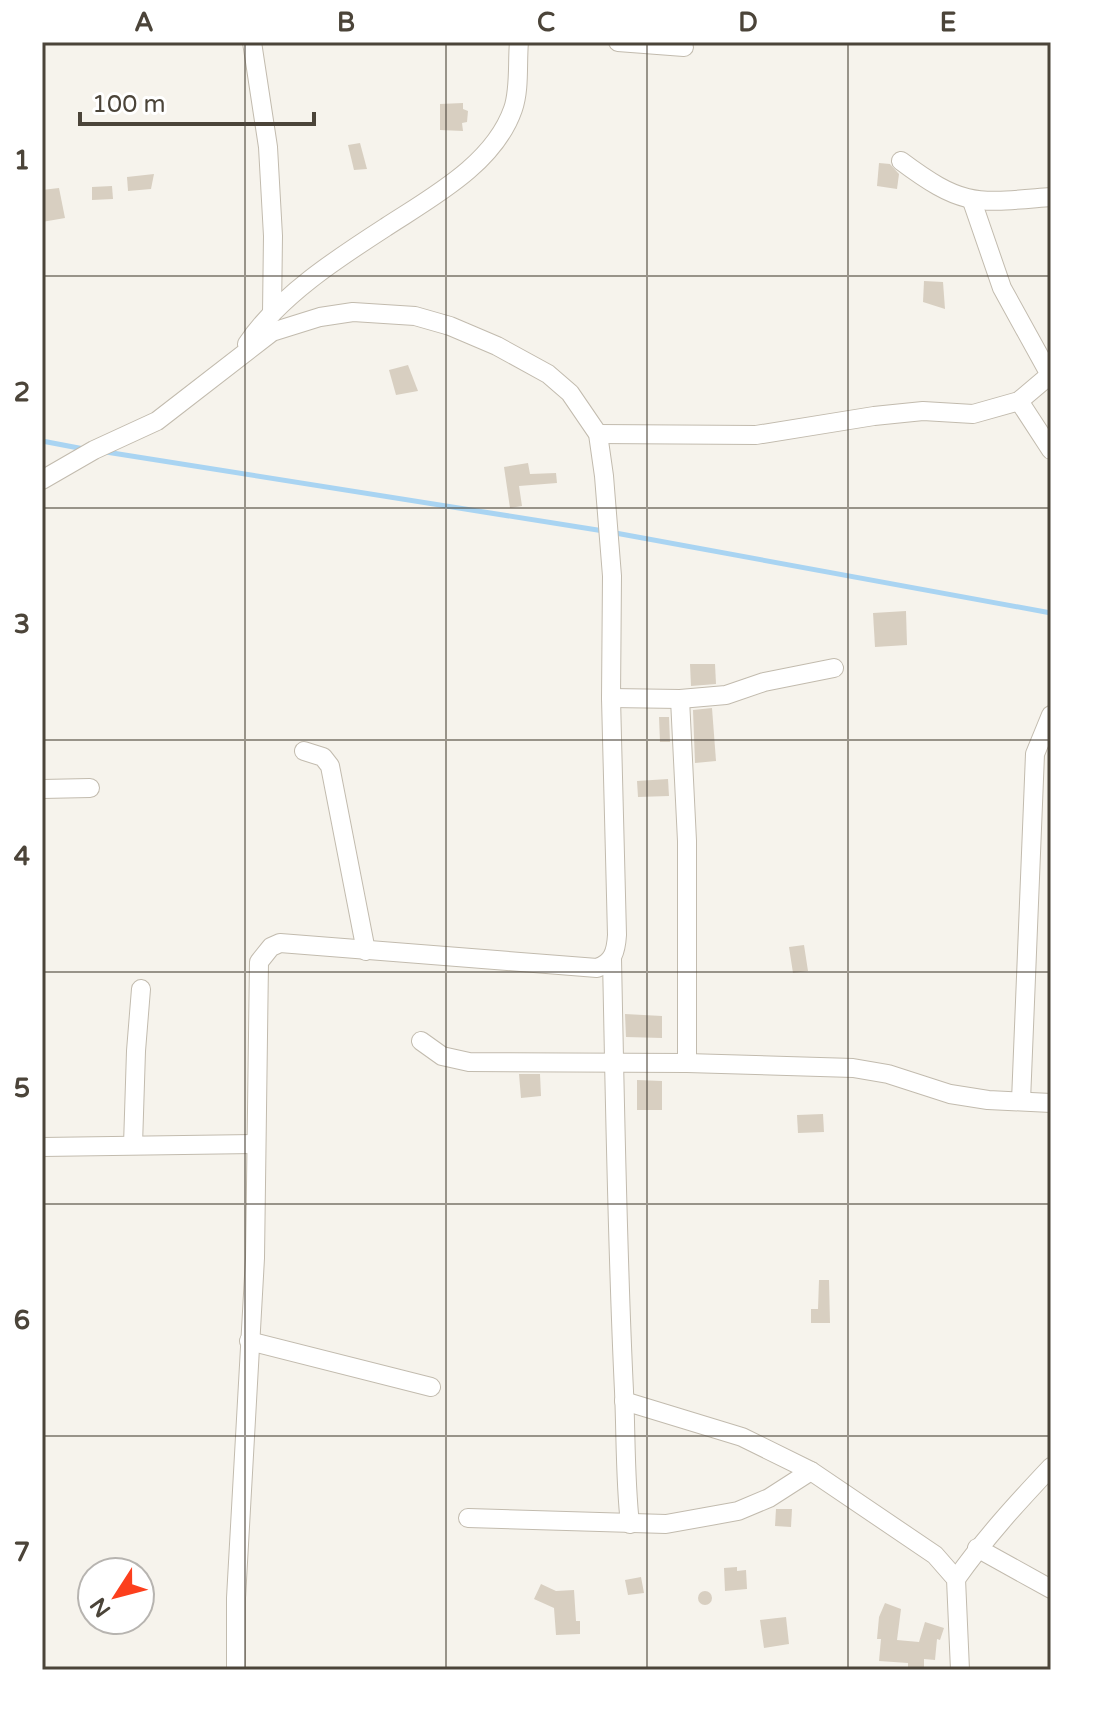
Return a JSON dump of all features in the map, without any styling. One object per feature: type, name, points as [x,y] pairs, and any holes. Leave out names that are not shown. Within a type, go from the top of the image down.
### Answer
[{"type":"street","points":[[252,42],[268,147],[273,236],[272,313]]},
{"type":"street","points":[[234,363],[272,313],[298,290],[387,226],[420,207],[480,158],[502,132],[514,106],[519,42]]},
{"type":"street","points":[[618,42],[684,47]]},
{"type":"street","points":[[901,161],[934,186],[972,201],[1051,197]]},
{"type":"street","points":[[598,434],[756,435],[923,411],[973,414],[1019,401],[1051,374],[1002,288],[972,201]]},
{"type":"street","points":[[42,480],[94,450],[157,421],[272,332],[320,317],[353,312],[415,316],[450,326],[497,346],[548,374],[570,393],[598,434],[610,532],[617,935],[612,959],[616,1228],[625,1478],[630,1524]]},
{"type":"street","points":[[1019,401],[1051,450]]},
{"type":"street","points":[[611,698],[680,699],[726,695],[764,682],[834,668]]},
{"type":"street","points":[[680,699],[687,841],[687,1063]]},
{"type":"street","points":[[1021,1101],[1035,754],[1051,715]]},
{"type":"street","points":[[304,751],[323,757],[330,766],[366,951]]},
{"type":"street","points":[[42,789],[90,788]]},
{"type":"street","points":[[236,1670],[236,1598],[255,1258],[257,993],[259,962],[263,954],[280,943],[597,968],[612,959]]},
{"type":"street","points":[[133,1145],[141,989]]},
{"type":"street","points":[[421,1041],[442,1056],[469,1062],[687,1063],[853,1068],[888,1074],[950,1094],[1051,1103]]},
{"type":"street","points":[[42,1147],[254,1144]]},
{"type":"street","points":[[249,1341],[431,1387]]},
{"type":"street","points":[[624,1401],[742,1437],[811,1471],[935,1555],[956,1579]]},
{"type":"street","points":[[960,1670],[956,1579],[977,1548],[1051,1467]]},
{"type":"street","points":[[468,1518],[666,1524],[738,1511],[769,1498],[811,1471]]},
{"type":"street","points":[[977,1548],[1051,1589]]},
{"type":"building","points":[[463,103],[463,109],[468,111],[467,122],[462,123],[463,131],[440,130],[440,104]]},
{"type":"building","points":[[360,143],[367,169],[354,170],[348,145]]},
{"type":"building","points":[[879,163],[890,164],[899,174],[897,189],[877,186]]},
{"type":"building","points":[[154,174],[151,189],[128,191],[127,177]]},
{"type":"building","points":[[112,186],[113,199],[92,200],[92,187]]},
{"type":"building","points":[[59,188],[65,218],[42,222],[42,190]]},
{"type":"building","points":[[924,281],[943,282],[945,309],[923,302]]},
{"type":"building","points":[[408,365],[418,391],[396,395],[389,370]]},
{"type":"building","points":[[528,463],[530,474],[556,473],[557,483],[519,486],[522,506],[510,508],[504,467]]},
{"type":"building","points":[[906,611],[907,645],[875,647],[873,613]]},
{"type":"building","points":[[690,664],[715,664],[716,684],[691,686]]},
{"type":"building","points":[[712,708],[716,761],[695,763],[693,710]]},
{"type":"building","points":[[659,717],[669,717],[670,742],[660,742]]},
{"type":"building","points":[[668,779],[669,796],[638,797],[637,781]]},
{"type":"building","points":[[804,945],[808,971],[793,973],[789,947]]},
{"type":"building","points":[[625,1014],[662,1016],[662,1038],[626,1037]]},
{"type":"building","points":[[519,1074],[540,1074],[541,1096],[521,1098]]},
{"type":"building","points":[[637,1080],[662,1081],[662,1110],[637,1110]]},
{"type":"building","points":[[823,1114],[824,1132],[798,1133],[797,1115]]},
{"type":"building","points":[[819,1280],[829,1280],[830,1323],[811,1323],[811,1309],[818,1309]]},
{"type":"building","points":[[776,1509],[792,1509],[791,1527],[775,1526]]},
{"type":"building","points":[[737,1567],[737,1571],[746,1570],[747,1589],[725,1591],[724,1568]]},
{"type":"building","points":[[641,1577],[644,1593],[628,1595],[625,1580]]},
{"type":"building","points":[[541,1584],[556,1591],[574,1590],[580,1634],[556,1635],[554,1608],[534,1599]]},
{"type":"building","points":[[705,1591],[712,1598],[705,1605],[698,1598]]},
{"type":"building","points":[[885,1603],[901,1609],[897,1640],[919,1642],[925,1622],[944,1628],[940,1640],[937,1639],[935,1660],[924,1659],[924,1670],[908,1668],[908,1663],[879,1661],[879,1617]]},
{"type":"building","points":[[786,1617],[789,1644],[764,1648],[760,1620]]},
{"type":"waterway","points":[[42,441],[84,449]]},
{"type":"waterway","points":[[106,452],[610,532],[1051,613]]}]
